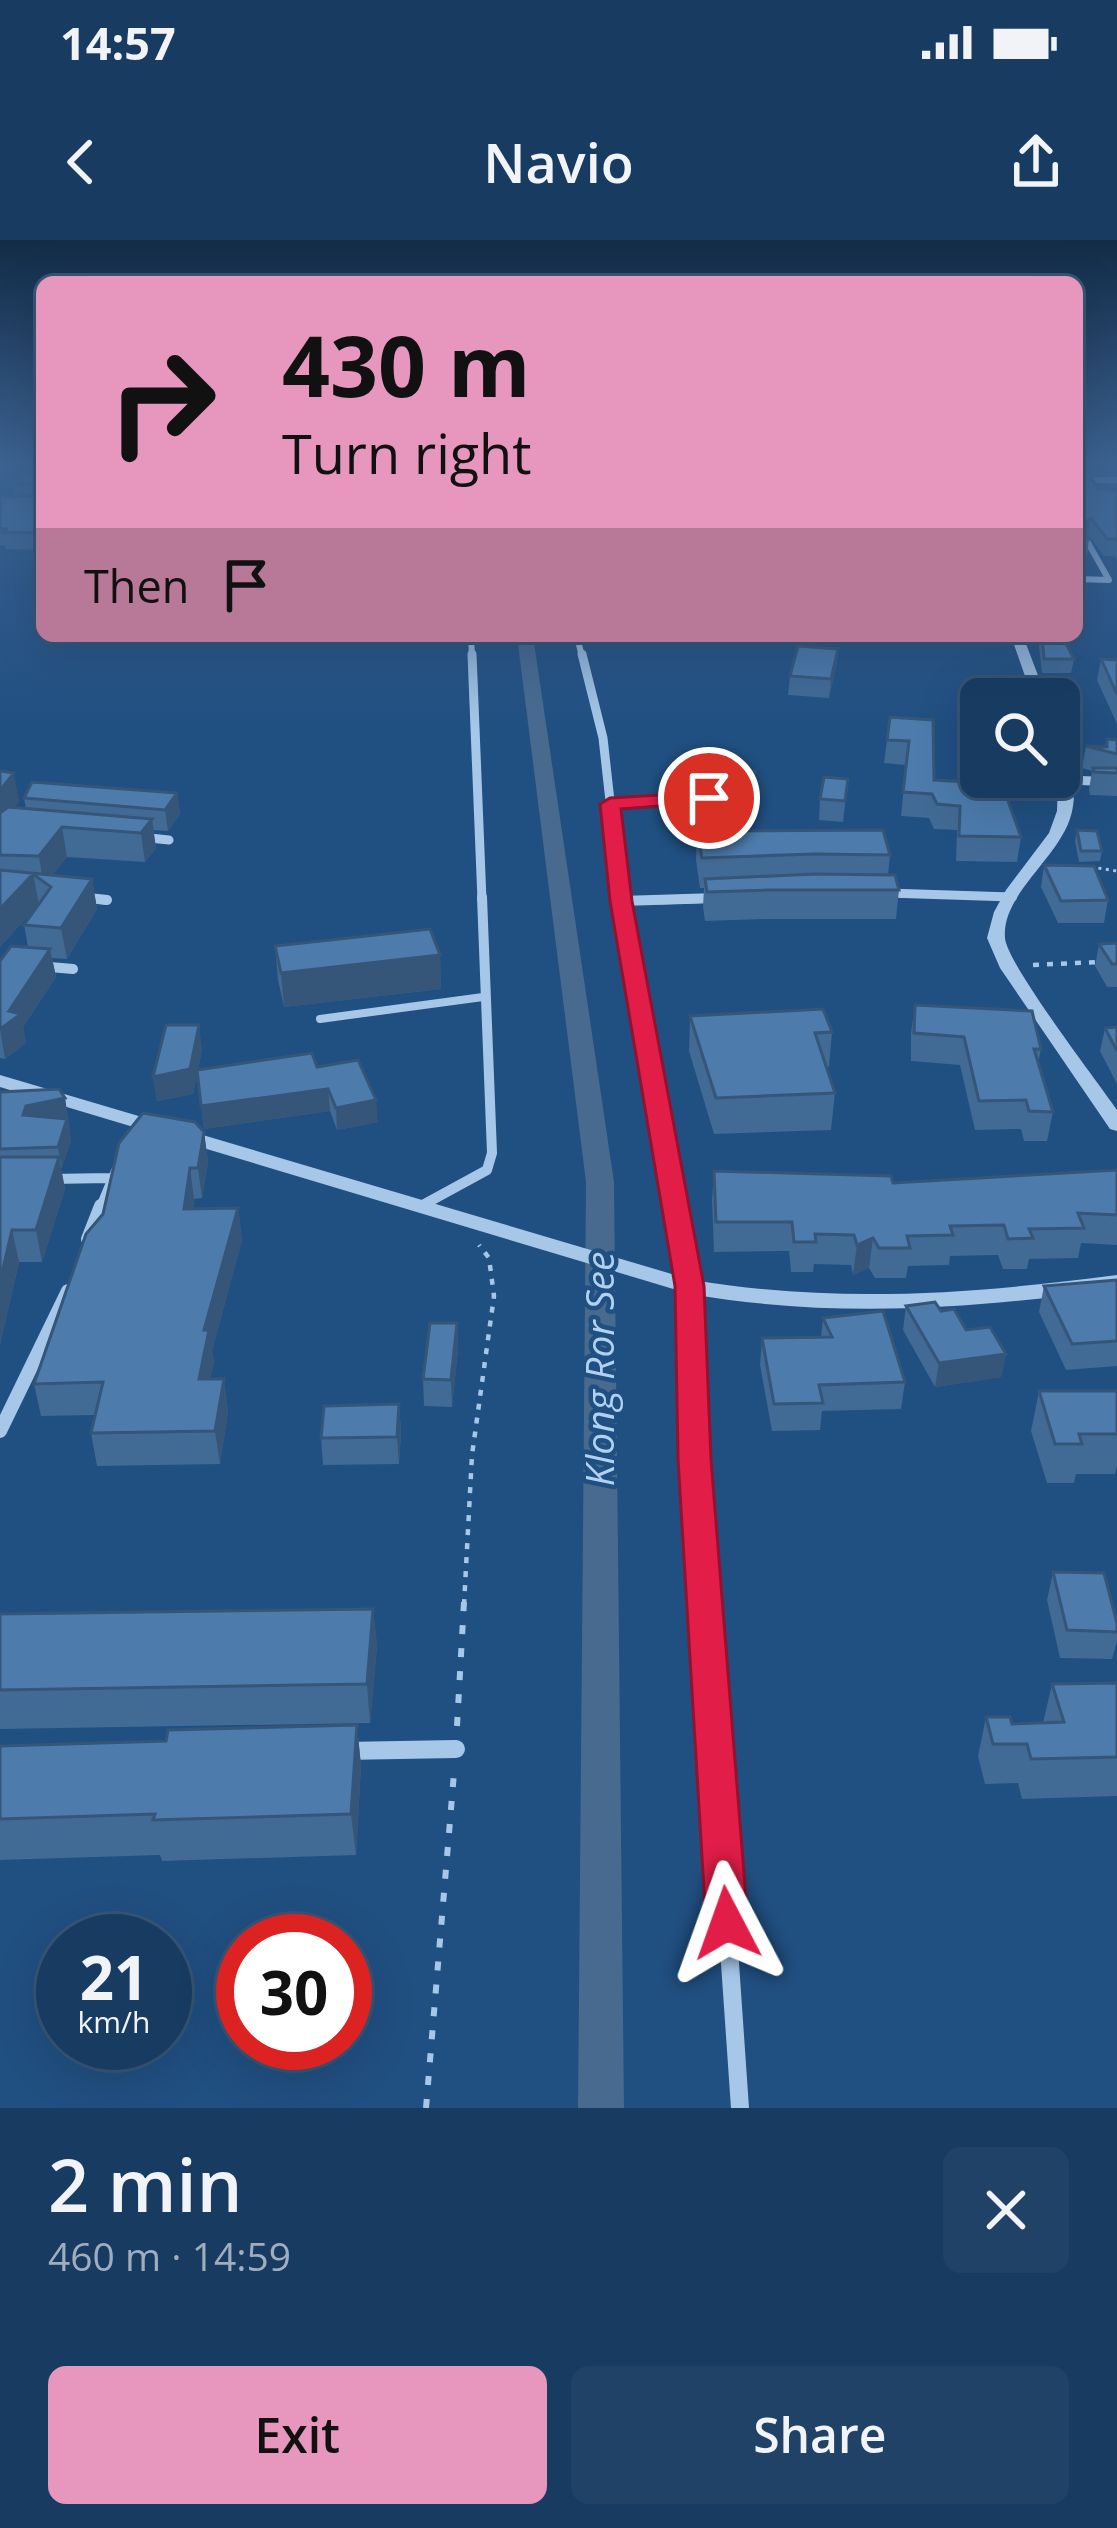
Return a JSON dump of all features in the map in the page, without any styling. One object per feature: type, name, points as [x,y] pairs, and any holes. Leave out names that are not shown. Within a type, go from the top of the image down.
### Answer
[{"type":"street","points":[[1095,553],[1113,580]]},
{"type":"street","points":[[1083,578],[1113,580]]},
{"type":"street","points":[[421,1206],[491,1163],[471,642]]},
{"type":"street","points":[[579,642],[603,738],[621,901],[690,1286],[695,1459],[740,2108]]},
{"type":"street","points":[[1019,642],[1032,678]]},
{"type":"street","points":[[1080,780],[1117,782]]},
{"type":"street","points":[[1068,798],[1067,815],[1012,897],[997,931],[1007,965],[1117,1125]]},
{"type":"street","points":[[123,836],[169,840]]},
{"type":"street","points":[[878,893],[1012,897]]},
{"type":"street","points":[[64,896],[107,900]]},
{"type":"street","points":[[621,901],[726,897]]},
{"type":"street","points":[[18,964],[73,969]]},
{"type":"street","points":[[0,1081],[690,1286],[765,1302],[853,1307],[950,1303],[1117,1282]]},
{"type":"street","points":[[1,1427],[70,1287],[110,1178],[145,1123]]},
{"type":"street","points":[[22,1180],[110,1178]]},
{"type":"street","points":[[312,1752],[456,1749]]},
{"type":"lane","points":[[610,804],[709,798]]},
{"type":"lane","points":[[320,1019],[483,997]]},
{"type":"path","points":[[1037,864],[1117,871]]},
{"type":"path","points":[[1007,965],[1117,962]]},
{"type":"path","points":[[426,2108],[456,1749],[472,1455],[494,1296],[489,1258],[467,1240]]},
{"type":"building","points":[[1043,642],[1065,642],[1074,659],[1044,659]]},
{"type":"building","points":[[798,646],[838,649],[831,679],[790,676]]},
{"type":"building","points":[[1101,659],[1117,660],[1117,694]]},
{"type":"building","points":[[890,717],[933,720],[934,780],[960,782],[960,798],[1007,798],[1021,837],[959,836],[960,806],[937,804],[932,794],[903,792],[909,741],[887,740]]},
{"type":"building","points":[[1107,739],[1117,740],[1117,754],[1086,746],[1107,747]]},
{"type":"building","points":[[1093,768],[1117,768],[1117,773],[1094,772]]},
{"type":"building","points":[[706,770],[755,771],[752,795],[705,791],[717,778]]},
{"type":"building","points":[[0,771],[14,773],[0,790]]},
{"type":"building","points":[[824,777],[848,779],[845,801],[820,799]]},
{"type":"building","points":[[32,782],[177,793],[165,810],[24,798]]},
{"type":"building","points":[[8,807],[152,819],[141,833],[62,827],[39,856],[0,855],[0,813]]},
{"type":"building","points":[[883,830],[890,855],[702,858],[697,831]]},
{"type":"building","points":[[1077,830],[1097,831],[1102,851],[1081,851]]},
{"type":"building","points":[[1044,865],[1094,866],[1108,900],[1061,901]]},
{"type":"building","points":[[0,870],[92,879],[61,928],[24,925],[51,887],[33,874],[0,909]]},
{"type":"building","points":[[895,875],[899,890],[707,892],[705,879]]},
{"type":"building","points":[[430,929],[440,955],[281,973],[275,946]]},
{"type":"building","points":[[1117,943],[1117,964],[1112,964],[1099,944]]},
{"type":"building","points":[[11,946],[50,949],[9,1011],[21,1014],[0,1029],[0,961]]},
{"type":"building","points":[[915,1005],[1032,1011],[1041,1049],[1034,1049],[1053,1112],[1029,1111],[1026,1100],[979,1101],[964,1037],[914,1033]]},
{"type":"building","points":[[823,1009],[832,1032],[815,1033],[835,1093],[716,1098],[690,1016]]},
{"type":"building","points":[[166,1025],[199,1025],[190,1069],[153,1077]]},
{"type":"building","points":[[1117,1027],[1117,1051],[1105,1028]]},
{"type":"building","points":[[312,1053],[317,1067],[358,1060],[376,1100],[336,1108],[328,1089],[201,1106],[197,1070]]},
{"type":"building","points":[[59,1089],[65,1098],[26,1106],[23,1115],[67,1119],[58,1147],[0,1149],[0,1092]]},
{"type":"building","points":[[143,1113],[195,1122],[204,1132],[198,1168],[190,1168],[184,1209],[238,1208],[204,1330],[209,1330],[199,1379],[224,1379],[215,1431],[91,1433],[103,1382],[34,1384],[86,1234],[103,1214],[119,1143]]},
{"type":"building","points":[[0,1157],[59,1157],[36,1230],[12,1230],[0,1281]]},
{"type":"building","points":[[1117,1170],[1117,1215],[1078,1213],[1084,1228],[1029,1229],[1033,1238],[1008,1239],[1004,1225],[950,1226],[953,1235],[907,1236],[910,1248],[879,1248],[873,1238],[857,1245],[854,1235],[815,1234],[816,1242],[794,1242],[792,1222],[716,1222],[714,1171],[891,1176],[893,1183]]},
{"type":"building","points":[[1117,1280],[1117,1341],[1072,1344],[1044,1286]]},
{"type":"building","points":[[935,1302],[941,1311],[954,1309],[966,1330],[990,1327],[1006,1354],[939,1363],[906,1306]]},
{"type":"building","points":[[883,1311],[905,1382],[819,1385],[823,1403],[774,1404],[762,1338],[832,1337],[823,1318]]},
{"type":"building","points":[[430,1323],[457,1323],[451,1380],[423,1379]]},
{"type":"building","points":[[1039,1391],[1117,1391],[1117,1434],[1079,1434],[1082,1444],[1055,1444]]},
{"type":"building","points":[[399,1404],[397,1437],[321,1438],[324,1406]]},
{"type":"building","points":[[1053,1572],[1104,1573],[1117,1632],[1067,1630]]},
{"type":"building","points":[[373,1609],[367,1684],[0,1690],[0,1614]]},
{"type":"building","points":[[1117,1683],[1117,1757],[1031,1759],[1027,1744],[993,1744],[986,1717],[1010,1717],[1012,1724],[1064,1722],[1052,1684]]},
{"type":"building","points":[[357,1725],[351,1814],[0,1819],[0,1746],[166,1741],[168,1730]]},
{"type":"waterway","name":"Klong Ror See","points":[[526,642],[600,1182],[601,2108]]},
{"type":"route","points":[[709,798],[610,804],[621,901],[690,1286],[695,1459],[727,1923]]}]
